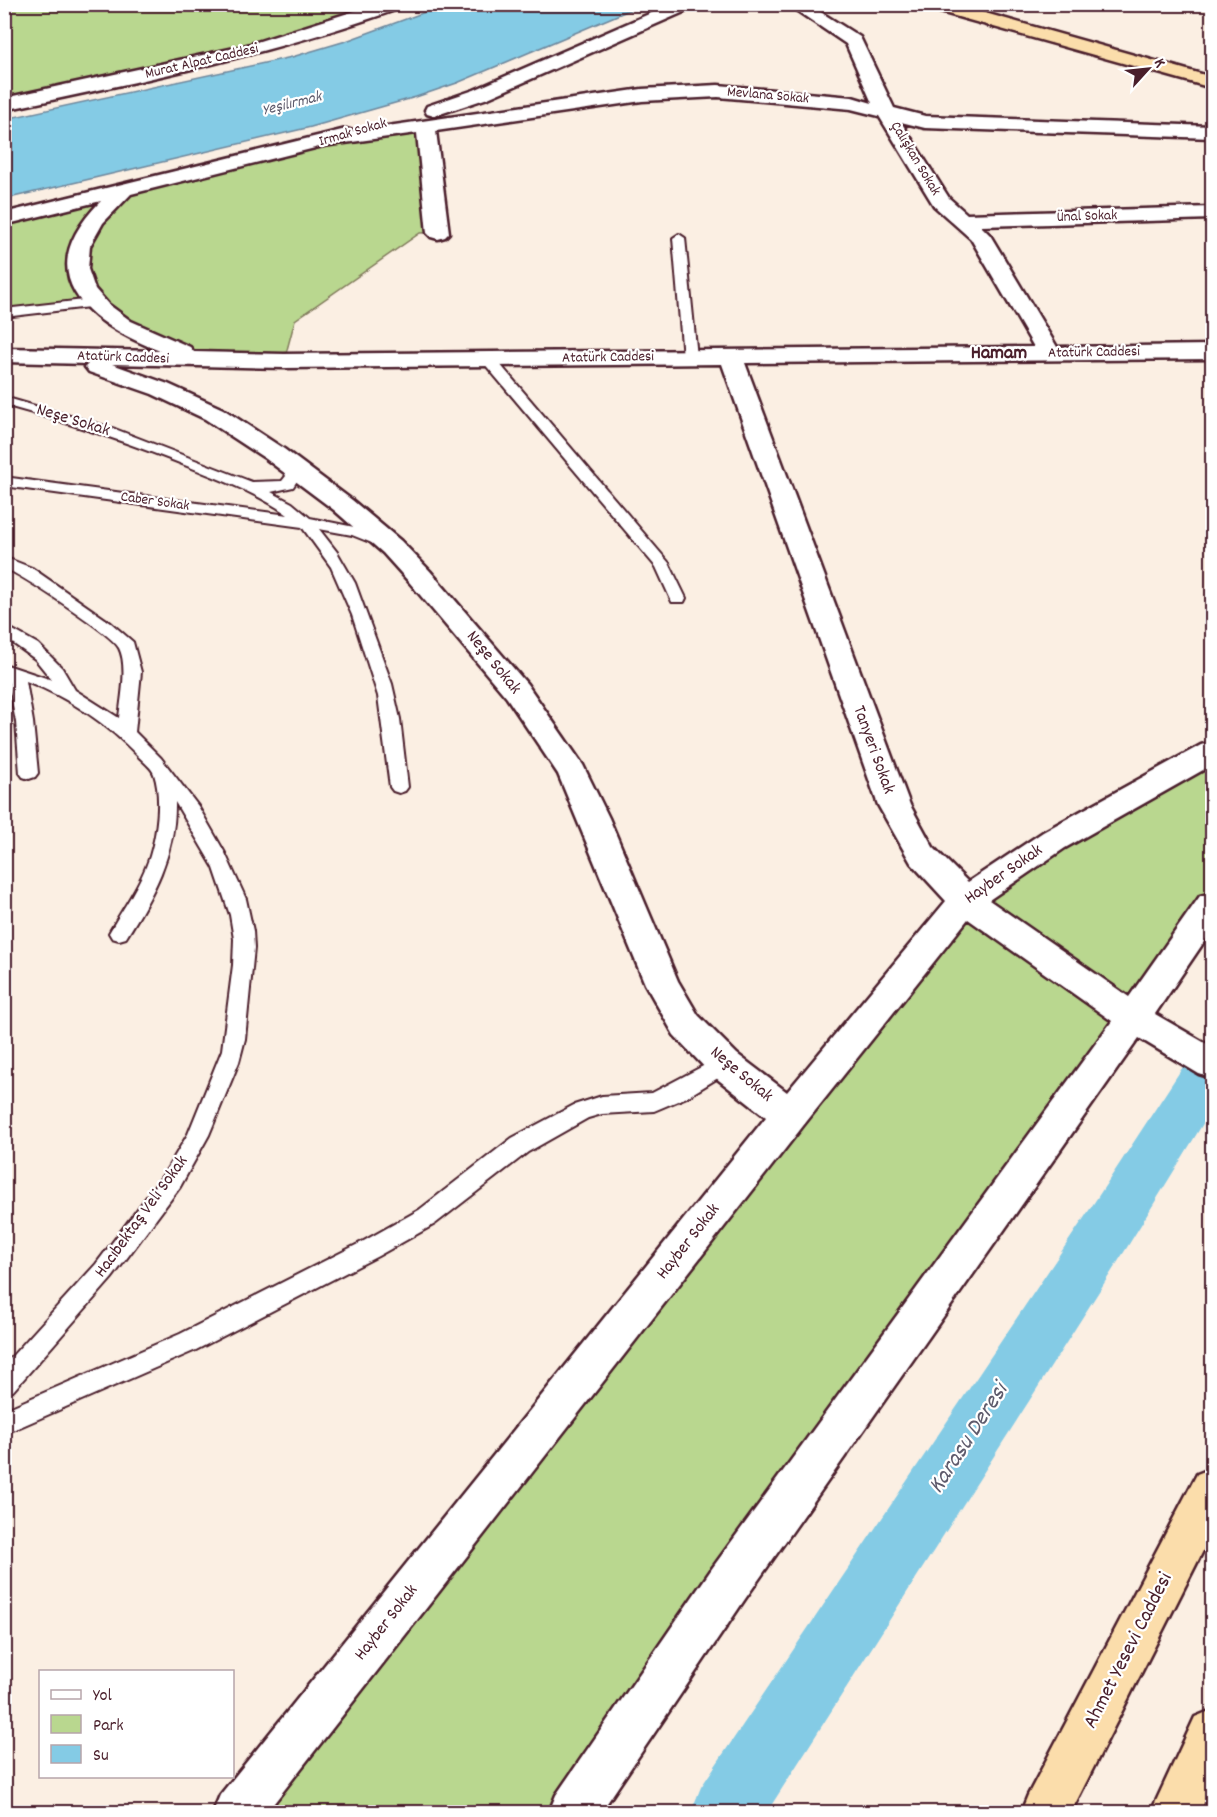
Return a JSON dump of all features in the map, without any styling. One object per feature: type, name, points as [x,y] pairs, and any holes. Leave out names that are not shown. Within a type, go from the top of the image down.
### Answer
[{"type":"highway","points":[[932,4],[1212,83]]},
{"type":"highway","points":[[967,4],[1212,73]]},
{"type":"highway","name":"Ahmet Yesevi Caddesi","points":[[1045,1812],[1212,1489]]},
{"type":"highway","points":[[1175,1812],[1212,1734]]},
{"type":"street","name":"Murat Alpat Caddesi","points":[[4,104],[277,45],[326,30],[395,4]]},
{"type":"street","name":"Irmak Sokak","points":[[4,219],[325,141],[481,94],[687,4]]},
{"type":"street","name":"Çalışkan Sokak","points":[[795,4],[854,41],[886,112],[941,202],[979,235],[1050,354]]},
{"type":"street","name":"Mevlana Sokak","points":[[325,141],[642,95],[687,92],[750,93],[852,103],[925,122],[1212,132]]},
{"type":"street","points":[[426,127],[438,233]]},
{"type":"street","points":[[123,191],[103,208],[88,226],[79,246],[76,265],[81,284],[93,303],[115,322],[146,339],[183,352],[227,362]]},
{"type":"street","name":"Ünal Sokak","points":[[962,220],[1212,213]]},
{"type":"street","name":"Atatürk Caddesi","points":[[4,354],[227,362],[1212,352]]},
{"type":"street","name":"Neşe Sokak","points":[[51,356],[111,370],[214,414],[287,463],[343,505],[392,547],[474,638],[517,691],[572,772],[662,984],[686,1024],[724,1064],[790,1115]]},
{"type":"street","name":"Tanyeri Sokak","points":[[731,357],[894,806],[922,855],[965,900],[1148,1027],[1212,1064]]},
{"type":"street","name":"Hayber Sokak","points":[[237,1812],[790,1115],[965,900],[1054,840],[1212,752]]},
{"type":"street","points":[[573,1812],[730,1584],[1148,1027],[1212,905]]},
{"type":"lane","points":[[679,238],[690,357]]},
{"type":"lane","points":[[4,313],[93,303]]},
{"type":"lane","points":[[488,359],[663,566],[678,598]]},
{"type":"lane","name":"Neşe Sokak","points":[[4,401],[57,415],[148,446],[249,487],[275,500],[306,523],[344,577],[363,621],[387,695],[395,736],[399,787]]},
{"type":"lane","points":[[249,487],[277,487],[288,484],[293,476],[287,463]]},
{"type":"lane","name":"Caber Sokak","points":[[4,481],[350,530],[392,547]]},
{"type":"lane","points":[[4,562],[26,571],[105,627],[127,646],[132,672],[126,732]]},
{"type":"lane","points":[[4,630],[19,638],[51,665],[62,678],[67,692]]},
{"type":"lane","points":[[10,670],[23,704],[29,772]]},
{"type":"lane","name":"Hacıbektaş Veli Sokak","points":[[4,1383],[104,1272],[172,1180],[192,1147],[234,1045],[242,979],[243,930],[221,863],[185,800],[162,770],[126,732],[106,716],[67,692],[30,675],[10,670]]},
{"type":"lane","points":[[118,933],[144,894],[159,859],[167,827],[167,800],[162,770]]},
{"type":"lane","points":[[4,1422],[188,1342],[370,1249],[427,1217],[520,1145],[582,1111],[602,1105],[654,1102],[679,1091],[724,1064]]},
{"type":"green space","points":[[4,5],[395,5],[354,20],[5,104]]},
{"type":"green space","points":[[426,127],[438,232],[420,233],[295,320],[284,361],[183,352],[93,303],[5,313],[5,219],[325,141]]},
{"type":"green space","points":[[1212,752],[1212,905],[1135,1019],[573,1812],[237,1812],[790,1115],[965,900],[1151,786]]},
{"type":"water","name":"Yeşilırmak","points":[[444,5],[641,5],[457,83],[416,97],[311,127],[5,199],[5,119],[292,57],[346,41]]},
{"type":"waterway","name":"Karasu Deresi","points":[[726,1812],[1106,1232],[1212,1065]]},
{"type":"district","name":"Hamam","points":[[999,354]]}]
